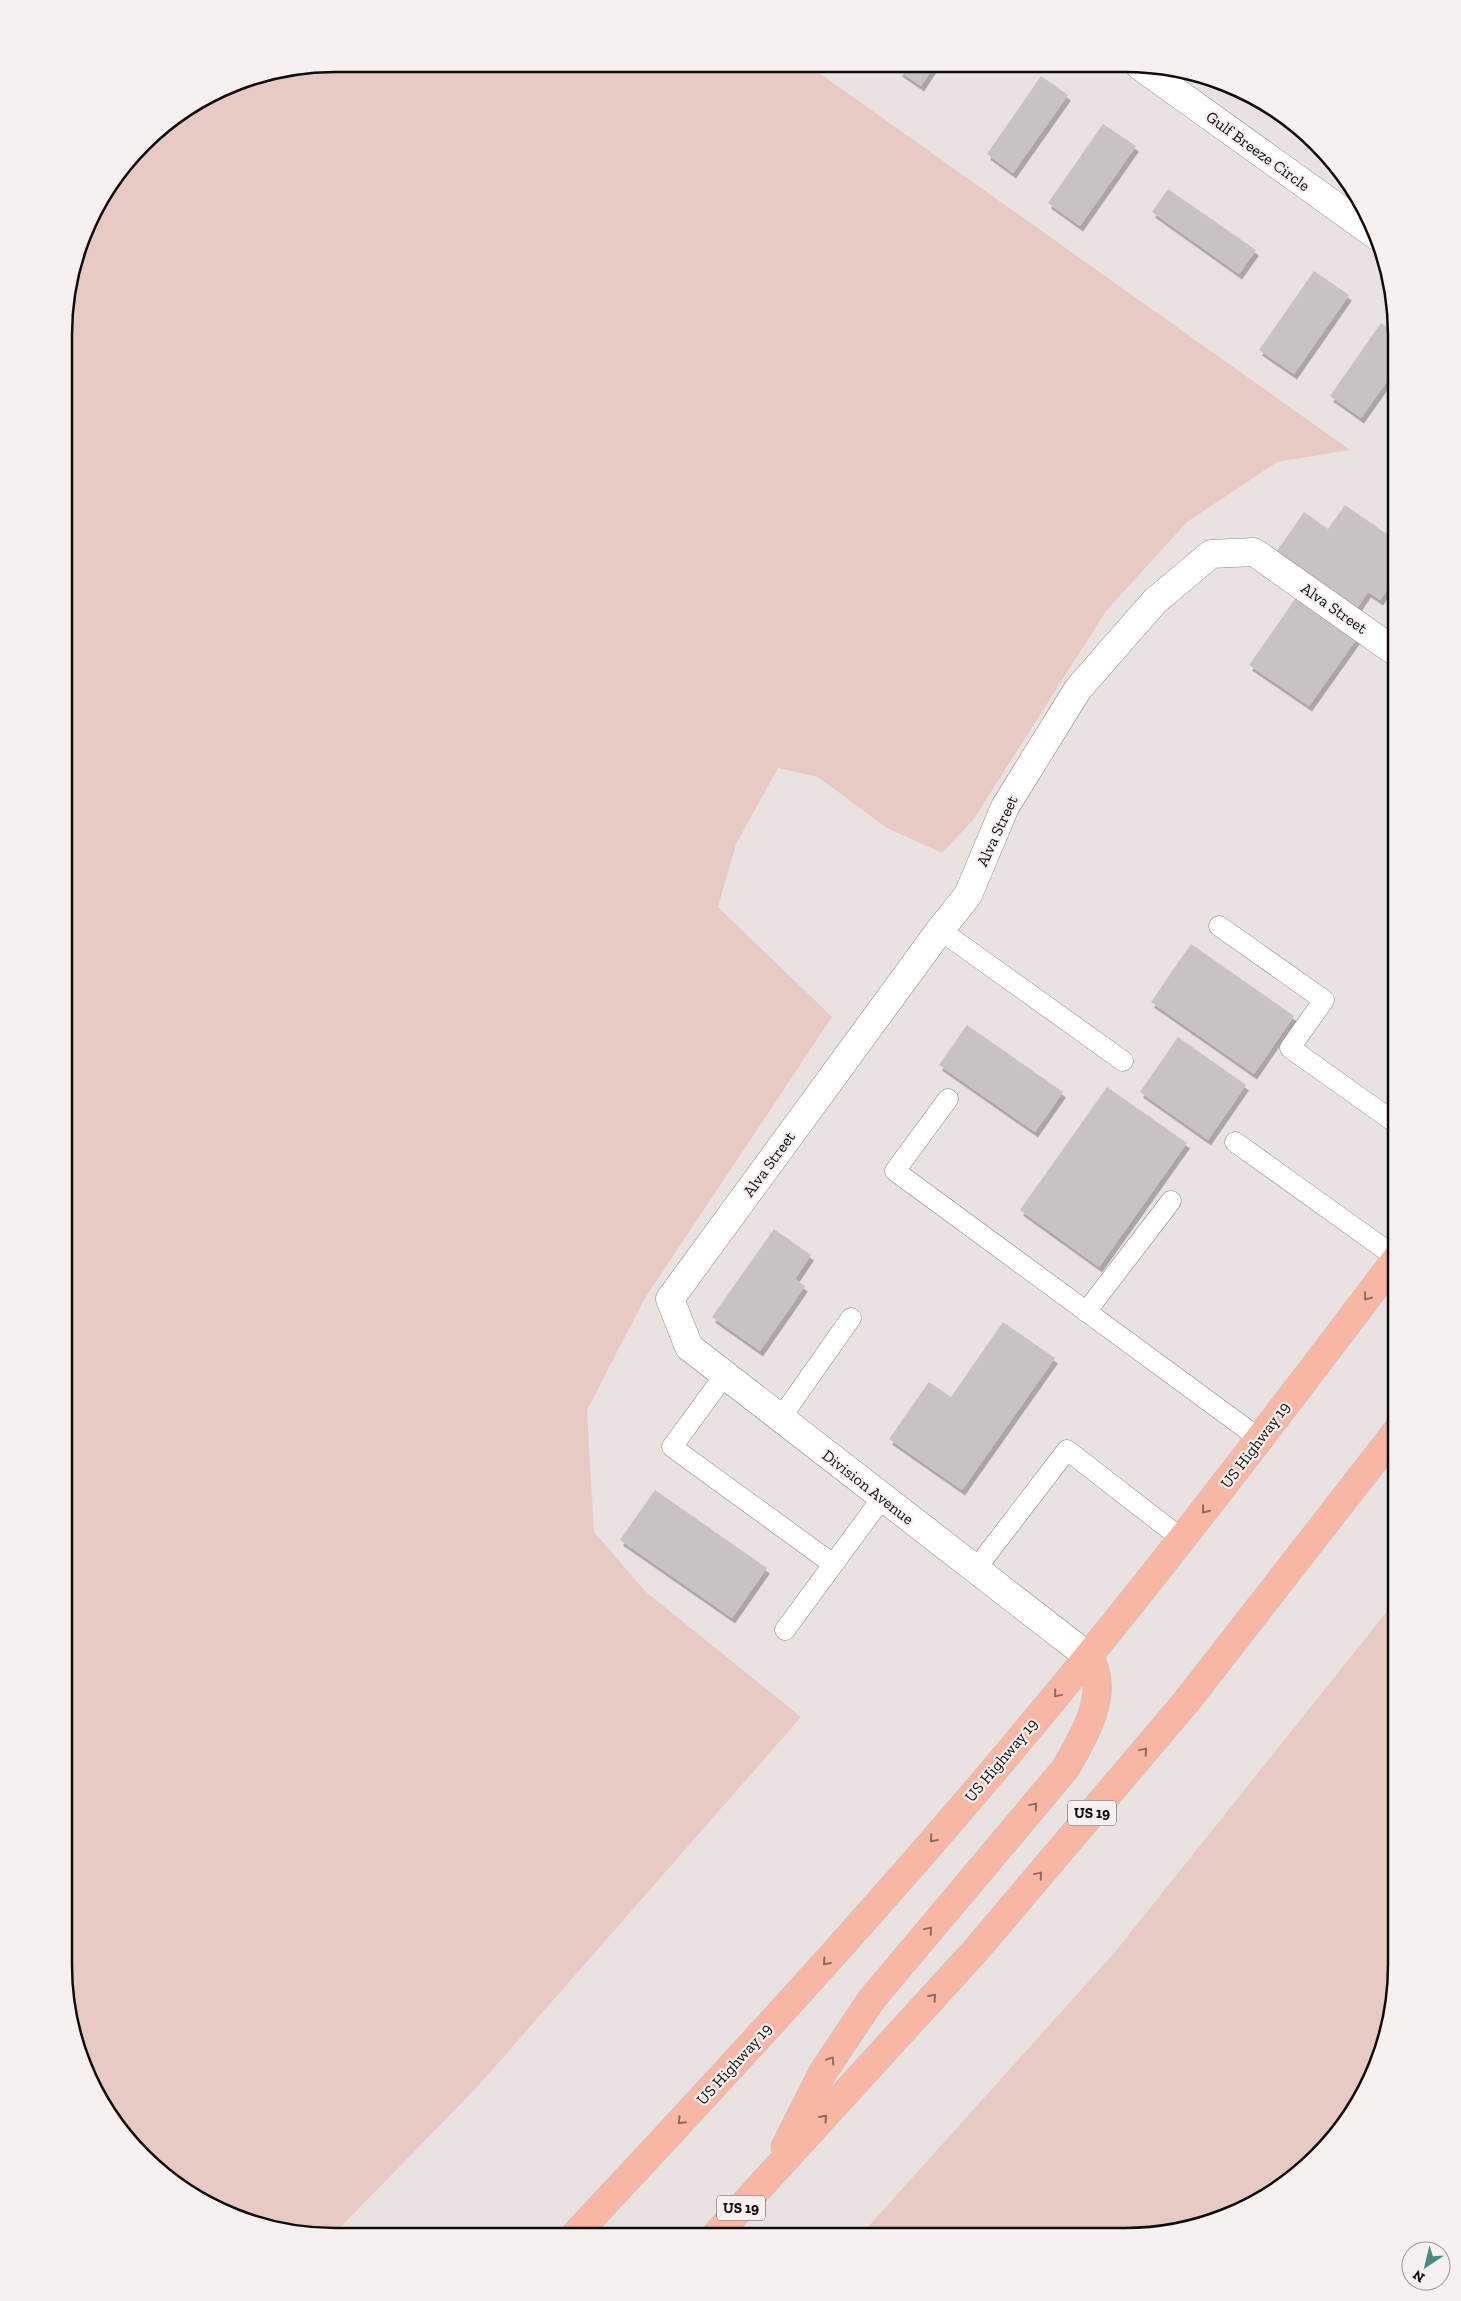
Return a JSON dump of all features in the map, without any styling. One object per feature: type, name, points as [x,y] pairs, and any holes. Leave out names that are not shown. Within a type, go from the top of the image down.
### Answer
[{"type":"highway","name":"US Highway 19","points":[[581,2228],[818,1971],[965,1803],[1088,1657],[1260,1439],[1388,1270]]},
{"type":"highway","name":"US 19","points":[[722,2228],[976,1950],[1186,1702],[1388,1443]]},
{"type":"highway","points":[[767,2180],[823,2072],[872,2000],[1065,1769],[1084,1736],[1098,1684],[1095,1667],[1088,1657]]},
{"type":"street","name":"Gulf Breeze Circle","points":[[1151,74],[1365,227]]},
{"type":"street","name":"Alva Street","points":[[670,1299],[940,930],[968,895],[1005,807],[1078,689],[1155,601],[1211,554],[1254,552],[1388,646]]},
{"type":"street","name":"Division Avenue","points":[[670,1299],[689,1347],[1088,1657]]},
{"type":"lane","points":[[1220,926],[1324,1000],[1290,1048],[1388,1118]]},
{"type":"lane","points":[[940,930],[1123,1061]]},
{"type":"lane","points":[[948,1098],[895,1171],[1260,1439]]},
{"type":"lane","points":[[1235,1142],[1388,1252]]},
{"type":"lane","points":[[1086,1312],[1171,1201]]},
{"type":"lane","points":[[780,1419],[850,1318]]},
{"type":"lane","points":[[724,1376],[672,1447],[833,1564]]},
{"type":"lane","points":[[976,1570],[1067,1450],[1182,1539]]},
{"type":"lane","points":[[785,1630],[882,1498]]},
{"type":"shaded area","points":[[336,72],[818,72],[1350,450],[1277,462],[1187,522],[1106,611],[973,820],[942,853],[887,828],[818,777],[778,768],[736,844],[718,907],[832,1017],[645,1298],[587,1410],[594,1532],[646,1592],[801,1717],[478,2086],[340,2228],[301,2226],[251,2215],[219,2201],[189,2184],[162,2163],[138,2139],[117,2112],[100,2082],[81,2033],[75,2000],[72,1965],[72,336],[75,301],[86,251],[108,204],[127,175],[175,127],[204,108],[251,86],[301,75]]},
{"type":"shaded area","points":[[1388,1610],[1388,1983],[1380,2033],[1375,2050],[1353,2097],[1334,2126],[1299,2163],[1272,2184],[1242,2201],[1193,2220],[1143,2228],[867,2228],[1115,1952]]},
{"type":"building","points":[[900,72],[930,72],[921,86]]},
{"type":"building","points":[[1041,76],[1068,95],[1013,173],[987,154]]},
{"type":"building","points":[[1103,124],[1136,146],[1080,226],[1048,203]]},
{"type":"building","points":[[1168,189],[1256,250],[1239,274],[1152,212]]},
{"type":"building","points":[[1314,271],[1349,295],[1294,374],[1259,350]]},
{"type":"building","points":[[1381,323],[1388,328],[1388,380],[1361,418],[1330,396]]},
{"type":"building","points":[[1345,505],[1388,535],[1388,589],[1380,600],[1368,592],[1355,611],[1275,554],[1304,512],[1328,529]]},
{"type":"building","points":[[1298,595],[1358,637],[1309,706],[1249,665]]},
{"type":"building","points":[[1191,944],[1294,1016],[1254,1074],[1151,1002]]},
{"type":"building","points":[[967,1025],[1063,1092],[1035,1132],[939,1065]]},
{"type":"building","points":[[1178,1037],[1246,1085],[1208,1140],[1140,1092]]},
{"type":"building","points":[[1107,1087],[1187,1143],[1099,1267],[1020,1210]]},
{"type":"building","points":[[774,1229],[811,1255],[795,1279],[805,1286],[760,1351],[712,1317]]},
{"type":"building","points":[[1003,1322],[1055,1358],[962,1490],[889,1439],[929,1382],[951,1397]]},
{"type":"building","points":[[655,1490],[767,1568],[732,1618],[620,1540]]}]
